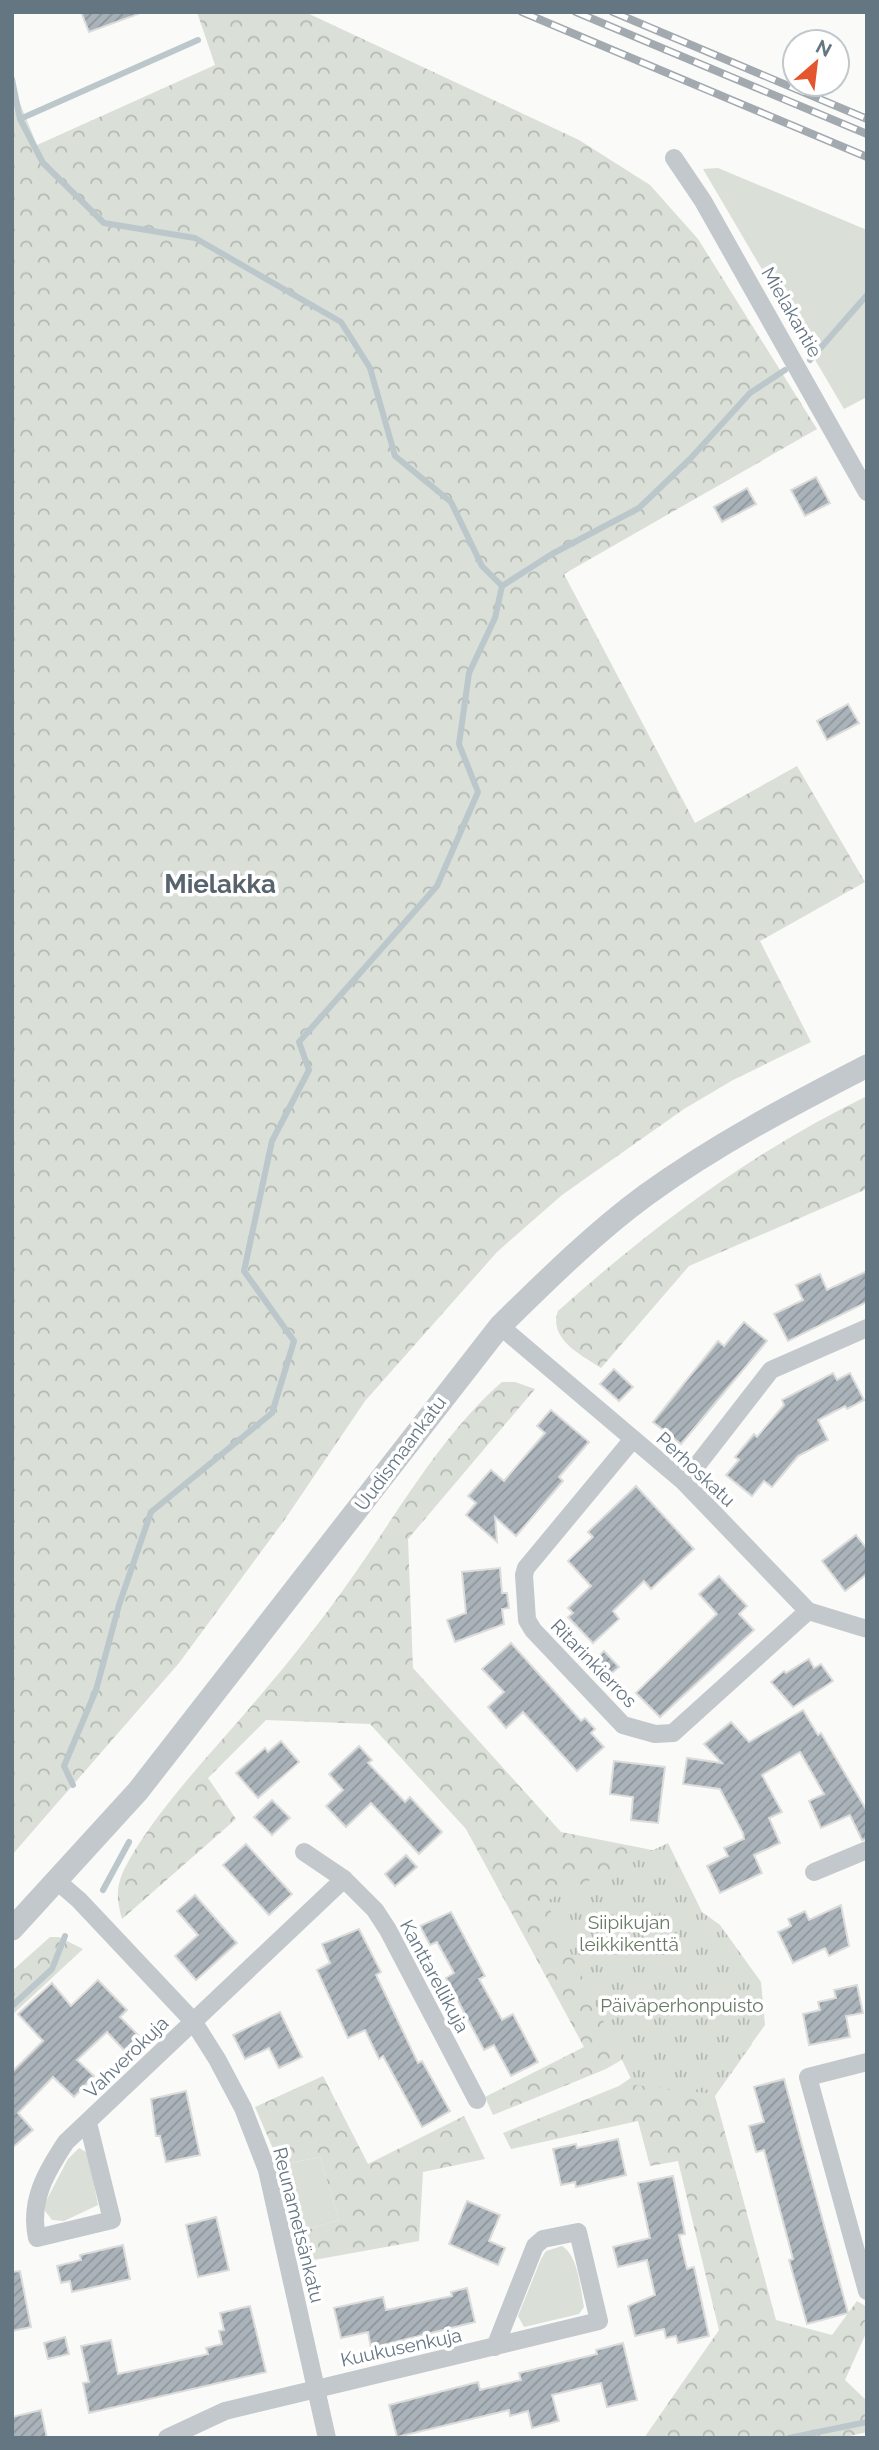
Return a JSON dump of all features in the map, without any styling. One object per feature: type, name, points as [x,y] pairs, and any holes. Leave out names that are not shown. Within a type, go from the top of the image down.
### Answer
[{"type":"street","name":"Mielakantie","points":[[674,158],[722,234],[867,492]]},
{"type":"street","name":"Uudismaankatu","points":[[12,1929],[138,1791],[500,1326],[565,1263],[645,1196],[710,1152],[867,1066]]},
{"type":"street","name":"Perhoskatu","points":[[500,1326],[684,1482],[808,1611],[867,1629]]},
{"type":"street","points":[[684,1482],[771,1370],[867,1328]]},
{"type":"street","name":"Ritarinkierros","points":[[634,1439],[526,1568],[524,1575],[527,1620],[533,1630],[624,1725],[654,1734],[673,1733],[808,1611]]},
{"type":"street","points":[[814,1872],[867,1850]]},
{"type":"street","name":"Kanttarellikuja","points":[[304,1852],[344,1879],[375,1910],[477,2100]]},
{"type":"street","points":[[193,2021],[344,1879]]},
{"type":"street","name":"Reunametsänkatu","points":[[57,1881],[79,1900],[193,2021],[243,2108],[267,2170],[327,2438]]},
{"type":"street","name":"Vahverokuja","points":[[88,2123],[112,2220],[37,2238],[33,2221],[35,2203],[47,2170],[66,2142],[193,2021]]},
{"type":"street","points":[[867,2062],[808,2077],[867,2291]]},
{"type":"street","name":"Kuukusenkuja","points":[[167,2438],[225,2411],[316,2387],[495,2347],[600,2321],[578,2232],[543,2239],[535,2246],[495,2347]]},
{"type":"green space","points":[[197,12],[305,12],[579,140],[650,185],[698,239],[817,429],[564,574],[695,823],[797,766],[865,882],[760,941],[811,1042],[733,1080],[684,1109],[562,1195],[497,1252],[365,1401],[283,1522],[179,1663],[12,1855],[12,84],[37,145],[215,65]]},
{"type":"green space","points":[[718,168],[867,230],[867,397],[844,409],[703,169]]},
{"type":"green space","points":[[867,1096],[867,1189],[689,1266],[601,1368],[576,1352],[562,1338],[556,1321],[558,1311],[630,1249],[744,1166]]},
{"type":"green space","name":"Siipikujan leikkikenttä","points":[[502,1382],[515,1382],[535,1389],[408,1539],[413,1668],[561,1832],[657,1851],[637,2051],[606,2069],[493,2115],[485,2097],[584,2047],[466,1829],[370,1724],[266,1720],[208,1778],[236,1819],[122,1919],[118,1891],[129,1859],[150,1828],[306,1640],[457,1428]]},
{"type":"green space","name":"Päiväperhonpuisto","points":[[668,1843],[702,1912],[720,1925],[761,1982],[765,2025],[715,2094],[634,2085],[546,1901]]},
{"type":"green space","points":[[50,1937],[59,1937],[83,1949],[12,2015],[12,1971]]},
{"type":"green space","points":[[708,2011],[752,2044],[715,2096],[776,2320],[832,2335],[857,2301],[867,2307],[867,2331],[845,2380],[867,2401],[867,2432],[841,2438],[644,2438],[719,2330],[678,2161],[650,2166],[638,2121],[511,2149],[503,2133],[619,2086],[673,2049]]},
{"type":"green space","points":[[323,2076],[368,2164],[464,2116],[485,2159],[423,2172],[419,2241],[308,2261],[300,2232],[339,2220],[320,2157],[280,2165],[255,2107]]},
{"type":"green space","points":[[79,2148],[88,2153],[98,2205],[64,2221],[52,2220],[45,2211],[45,2203],[68,2159]]},
{"type":"green space","points":[[320,2157],[339,2220],[300,2232],[280,2165]]},
{"type":"green space","points":[[562,2246],[568,2251],[575,2265],[584,2307],[579,2314],[524,2327],[518,2316],[541,2259],[546,2251]]},
{"type":"building","points":[[81,12],[137,12],[138,14],[89,32]]},
{"type":"building","points":[[816,477],[830,503],[805,516],[791,490]]},
{"type":"building","points":[[747,488],[756,504],[722,522],[714,507]]},
{"type":"building","points":[[848,704],[859,723],[827,740],[817,721]]},
{"type":"building","points":[[867,1271],[867,1302],[788,1341],[774,1314],[803,1300],[796,1285],[820,1274],[827,1290]]},
{"type":"building","points":[[744,1322],[767,1341],[681,1444],[653,1422],[718,1341],[724,1346]]},
{"type":"building","points":[[614,1369],[633,1387],[619,1401],[600,1384]]},
{"type":"building","points":[[833,1373],[837,1380],[850,1373],[864,1400],[818,1420],[828,1440],[798,1456],[772,1487],[764,1481],[752,1496],[726,1475],[739,1460],[735,1457],[754,1434],[757,1437],[784,1405],[782,1400]]},
{"type":"building","points":[[551,1410],[589,1442],[559,1477],[563,1481],[516,1536],[495,1517],[497,1542],[466,1515],[476,1503],[468,1496],[491,1470],[504,1481],[545,1433],[537,1426]]},
{"type":"building","points":[[636,1486],[694,1549],[651,1589],[644,1581],[613,1611],[619,1619],[593,1643],[568,1617],[573,1613],[568,1608],[591,1586],[568,1561],[593,1537],[588,1532]]},
{"type":"building","points":[[856,1535],[867,1549],[867,1574],[845,1591],[822,1561]]},
{"type":"building","points":[[500,1568],[502,1593],[507,1593],[509,1608],[502,1609],[504,1624],[455,1642],[447,1620],[466,1613],[462,1572]]},
{"type":"building","points":[[719,1576],[747,1606],[739,1614],[754,1630],[660,1717],[636,1693],[717,1614],[699,1594]]},
{"type":"building","points":[[511,1643],[581,1721],[585,1718],[595,1729],[591,1733],[604,1747],[577,1771],[523,1712],[506,1728],[488,1707],[504,1692],[482,1669]]},
{"type":"building","points":[[604,1651],[619,1667],[607,1677],[593,1662]]},
{"type":"building","points":[[809,1659],[814,1668],[821,1664],[833,1681],[793,1707],[771,1682],[784,1671],[786,1673]]},
{"type":"building","points":[[803,1710],[818,1735],[821,1733],[867,1811],[867,1839],[862,1840],[850,1815],[821,1828],[809,1801],[824,1794],[800,1752],[762,1775],[782,1812],[769,1818],[780,1843],[754,1855],[762,1873],[720,1893],[707,1866],[728,1856],[724,1848],[744,1839],[743,1833],[720,1789],[683,1784],[687,1758],[722,1763],[704,1744],[731,1722],[749,1742]]},
{"type":"building","points":[[281,1741],[299,1762],[258,1798],[236,1773],[265,1748],[268,1752]]},
{"type":"building","points":[[359,1746],[372,1760],[368,1763],[405,1802],[410,1797],[442,1832],[419,1854],[371,1803],[346,1827],[326,1806],[343,1790],[329,1774]]},
{"type":"building","points":[[614,1761],[665,1767],[658,1823],[631,1820],[633,1797],[610,1794]]},
{"type":"building","points":[[272,1800],[290,1818],[272,1835],[254,1817]]},
{"type":"building","points":[[246,1844],[292,1894],[269,1915],[223,1865]]},
{"type":"building","points":[[406,1855],[417,1867],[395,1886],[385,1874]]},
{"type":"building","points":[[195,1895],[237,1943],[196,1980],[175,1956],[198,1935],[177,1911]]},
{"type":"building","points":[[841,1905],[849,1946],[829,1956],[825,1948],[793,1963],[778,1932],[791,1926],[788,1919],[805,1911],[809,1920]]},
{"type":"building","points":[[451,1912],[485,1976],[479,1979],[502,2020],[513,2014],[538,2062],[511,2076],[494,2045],[484,2050],[446,1978],[454,1973],[437,1942],[430,1945],[420,1926]]},
{"type":"building","points":[[359,1929],[381,1972],[376,1975],[418,2063],[422,2061],[450,2111],[422,2127],[383,2056],[379,2059],[365,2030],[348,2038],[317,1970],[330,1963],[322,1944]]},
{"type":"building","points":[[98,1980],[127,2010],[120,2017],[139,2036],[124,2050],[107,2032],[77,2060],[94,2076],[74,2097],[53,2077],[18,2113],[33,2130],[12,2148],[12,2072],[43,2041],[18,2014],[52,1983],[71,2006]]},
{"type":"building","points":[[857,1985],[863,2013],[846,2016],[850,2037],[809,2045],[803,2014],[820,2010],[818,2002],[836,1998],[834,1990]]},
{"type":"building","points":[[280,2012],[302,2057],[279,2068],[269,2048],[245,2059],[233,2035]]},
{"type":"building","points":[[784,2079],[848,2313],[807,2324],[789,2260],[793,2259],[764,2150],[756,2152],[749,2126],[764,2122],[754,2087]]},
{"type":"building","points":[[186,2091],[200,2155],[166,2162],[160,2136],[156,2136],[151,2099]]},
{"type":"building","points":[[618,2139],[626,2175],[576,2187],[575,2182],[561,2185],[553,2149],[576,2144],[577,2148]]},
{"type":"building","points":[[673,2176],[685,2234],[679,2235],[687,2269],[694,2267],[709,2336],[678,2343],[676,2336],[666,2338],[664,2329],[635,2336],[628,2306],[655,2295],[647,2260],[618,2267],[613,2247],[650,2238],[638,2183]]},
{"type":"building","points":[[467,2201],[500,2215],[489,2241],[505,2248],[498,2265],[449,2244]]},
{"type":"building","points":[[216,2217],[229,2270],[198,2277],[186,2225]]},
{"type":"building","points":[[123,2245],[130,2279],[72,2292],[70,2281],[61,2283],[57,2266],[81,2260],[80,2255]]},
{"type":"building","points":[[20,2271],[31,2327],[12,2331],[12,2272]]},
{"type":"building","points":[[467,2288],[475,2322],[371,2348],[368,2332],[341,2338],[334,2308],[383,2297],[386,2310],[452,2296],[451,2292]]},
{"type":"building","points":[[250,2306],[266,2372],[89,2413],[83,2383],[89,2382],[81,2346],[111,2340],[118,2374],[208,2354],[206,2348],[222,2344],[219,2331],[224,2330],[220,2313]]},
{"type":"building","points":[[65,2337],[69,2354],[48,2359],[44,2343]]},
{"type":"building","points":[[623,2343],[637,2400],[607,2407],[601,2383],[552,2395],[559,2421],[532,2428],[528,2411],[510,2416],[509,2410],[397,2437],[389,2405],[478,2382],[480,2390],[521,2380],[519,2373],[597,2354],[596,2350]]},
{"type":"building","points":[[41,2410],[47,2438],[12,2438],[12,2417]]},
{"type":"waterway","points":[[20,119],[198,40]]},
{"type":"waterway","points":[[12,79],[20,119],[43,163],[104,223],[195,238],[341,322],[370,368],[395,456],[451,502],[482,566],[502,586]]},
{"type":"waterway","points":[[810,360],[867,295]]},
{"type":"waterway","points":[[73,1785],[64,1766],[96,1690],[119,1605],[151,1512],[272,1413],[294,1341],[244,1271],[272,1141],[309,1070],[299,1042],[437,886],[478,792],[459,744],[469,673],[495,618],[502,586],[552,554],[639,508],[690,459],[750,393],[785,370]]},
{"type":"waterway","points":[[103,1890],[129,1842]]},
{"type":"waterway","points":[[12,2006],[52,1969],[65,1936]]},
{"type":"waterway","points":[[789,2438],[867,2422]]},
{"type":"railway","points":[[522,12],[867,157]]},
{"type":"railway","points":[[576,12],[867,134]]},
{"type":"railway","points":[[613,12],[867,119]]},
{"type":"district","name":"Mielakka","points":[[220,884]]}]
